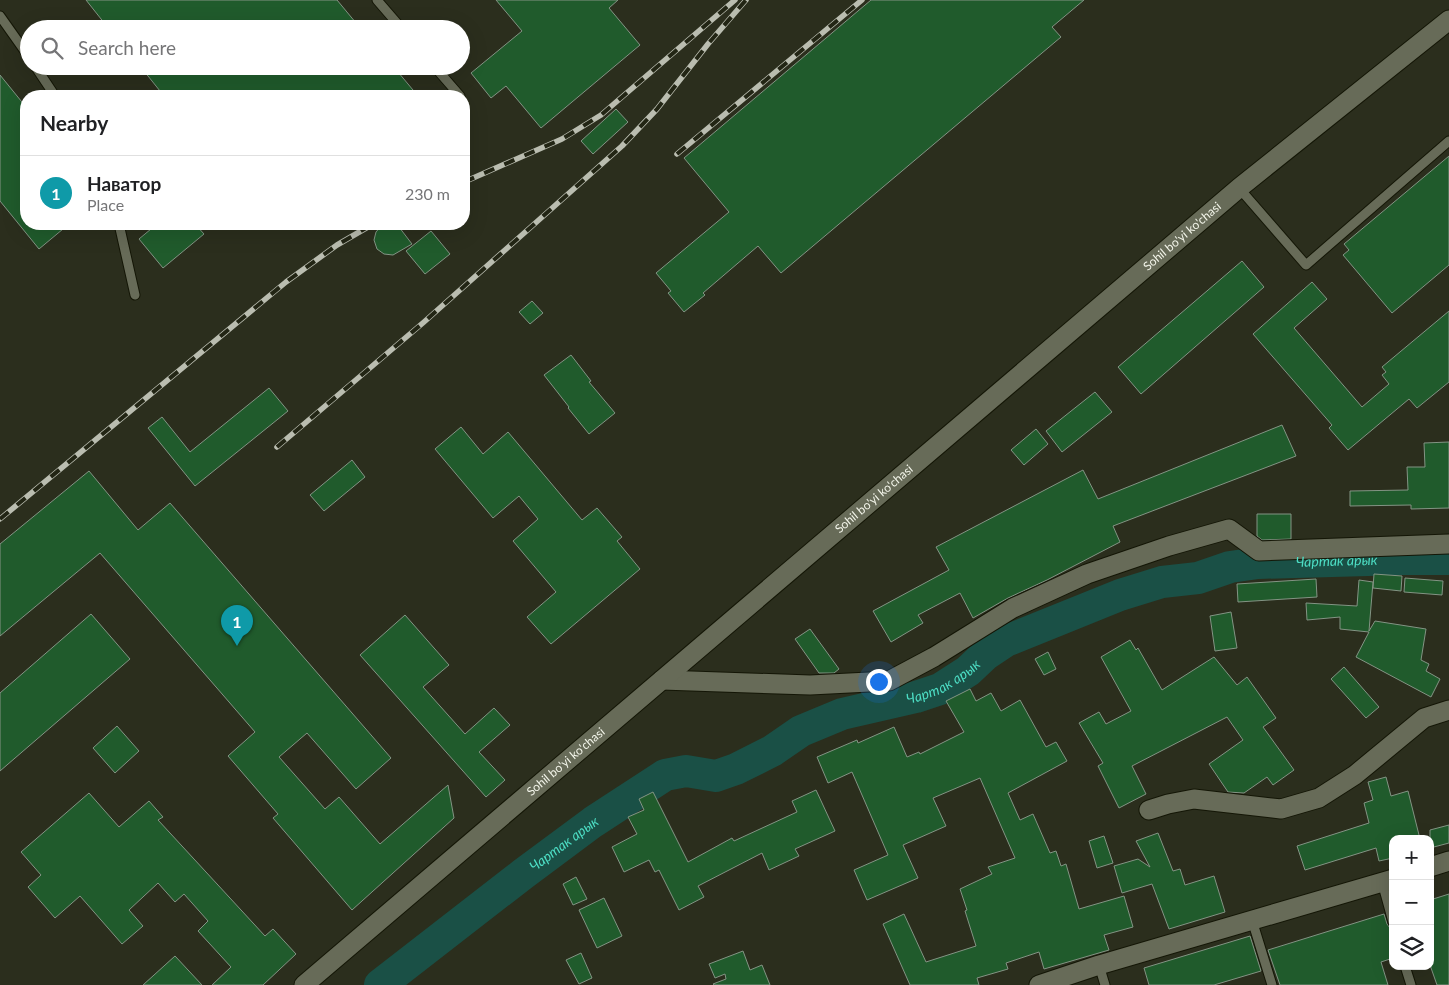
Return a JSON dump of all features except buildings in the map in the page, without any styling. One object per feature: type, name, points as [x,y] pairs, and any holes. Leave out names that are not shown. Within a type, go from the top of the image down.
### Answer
[{"type":"street","name":"Sohil bo'yi ko'chasi","points":[[304,985],[1239,188],[1449,20]]},
{"type":"street","points":[[662,680],[810,685],[888,681],[934,657],[1013,608],[1087,574],[1169,546],[1229,529],[1259,551],[1449,544]]},
{"type":"street","points":[[1150,810],[1194,799],[1281,809],[1319,798],[1355,775],[1424,718],[1449,710]]},
{"type":"street","points":[[1434,866],[1449,861]]},
{"type":"street","points":[[1039,985],[1099,965],[1387,880]]},
{"type":"lane","points":[[377,0],[394,20]]},
{"type":"lane","points":[[0,16],[20,44]]},
{"type":"lane","points":[[41,75],[51,90]]},
{"type":"lane","points":[[442,75],[455,90]]},
{"type":"lane","points":[[1239,188],[1306,265],[1449,141]]},
{"type":"lane","points":[[120,230],[135,295]]},
{"type":"lane","points":[[1387,880],[1389,894]]},
{"type":"lane","points":[[1252,920],[1272,985]]},
{"type":"lane","points":[[1099,965],[1105,985]]},
{"type":"lane","points":[[1406,970],[1410,985]]},
{"type":"waterway","name":"Чартак арык","points":[[380,985],[593,822],[665,775],[686,771],[716,776],[736,769],[772,751],[801,731],[842,714],[916,697],[940,689],[968,671],[985,655],[1006,641],[1120,595],[1162,582],[1198,578],[1230,567],[1258,563],[1449,559]]},
{"type":"railway","points":[[470,179],[562,139],[601,115],[735,0]]},
{"type":"railway","points":[[277,447],[424,322],[622,146],[657,109],[708,44],[746,0]]},
{"type":"railway","points":[[677,154],[862,0]]},
{"type":"railway","points":[[0,519],[286,282],[337,245],[363,230]]},
{"type":"place","name":"Наватор","points":[[237,646]]}]
